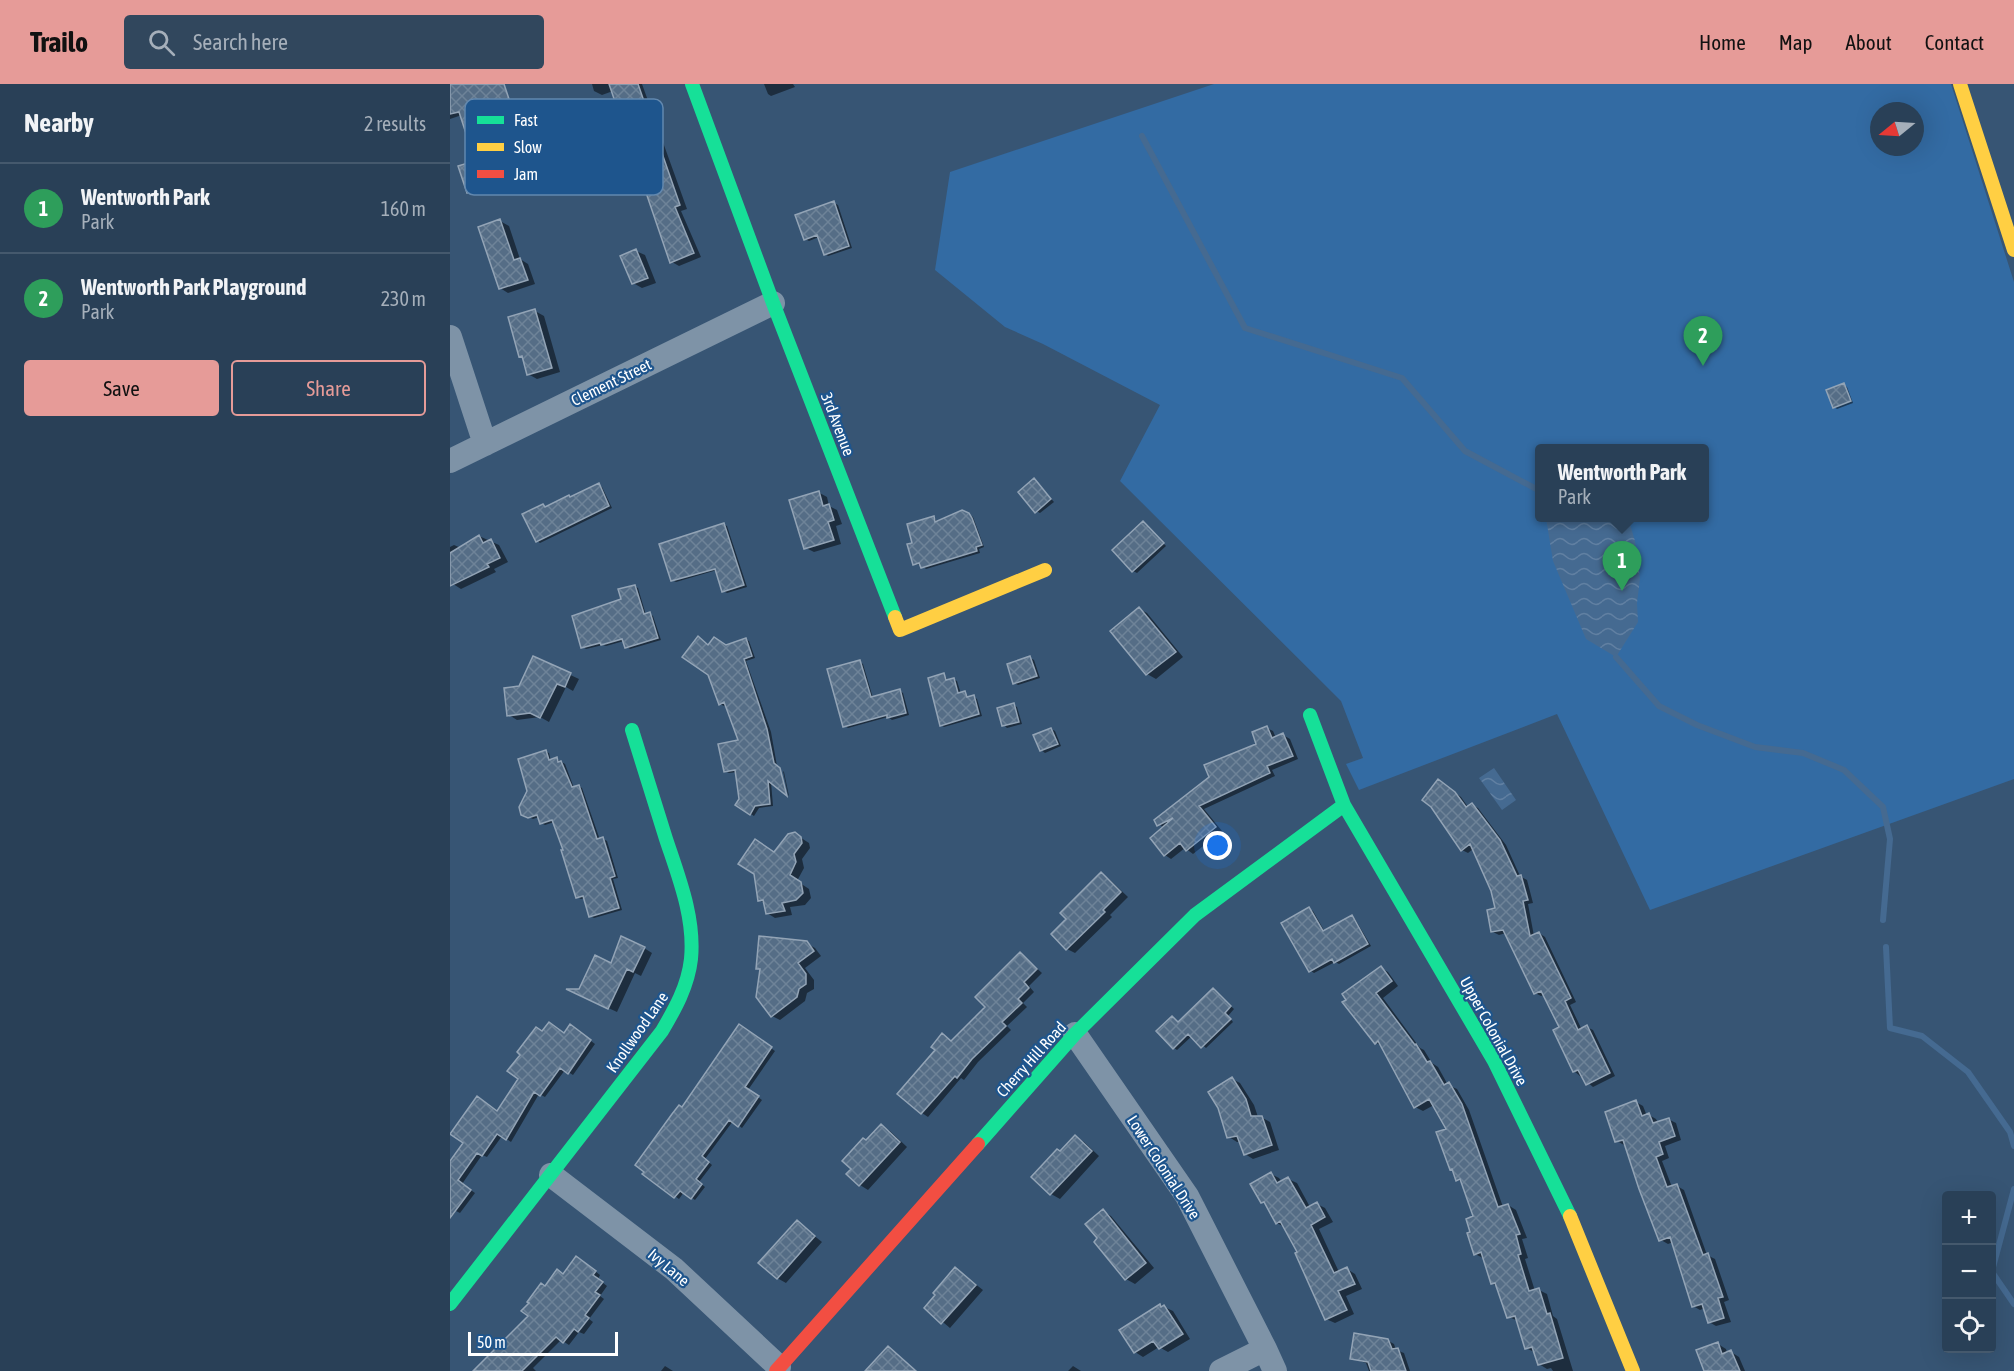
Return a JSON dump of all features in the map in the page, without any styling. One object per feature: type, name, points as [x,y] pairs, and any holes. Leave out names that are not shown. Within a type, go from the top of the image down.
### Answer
[{"type":"street","name":"3rd Avenue","points":[[692,84],[773,303],[900,630],[1045,570]]},
{"type":"street","points":[[1960,84],[2014,250]]},
{"type":"street","name":"Clement Street","points":[[450,461],[773,303]]},
{"type":"street","points":[[450,337],[485,444]]},
{"type":"street","name":"Upper Colonial Drive","points":[[1310,715],[1344,805],[1494,1061],[1575,1226],[1633,1371]]},
{"type":"street","name":"Knollwood Lane","points":[[450,1304],[662,1031],[672,1017],[687,985],[692,952],[691,918],[632,730]]},
{"type":"street","name":"Cherry Hill Road","points":[[778,1369],[1075,1034],[1195,915],[1344,805]]},
{"type":"street","name":"Lower Colonial Drive","points":[[1075,1034],[1187,1196],[1275,1371]]},
{"type":"street","name":"Ivy Lane","points":[[551,1175],[674,1269],[778,1369]]},
{"type":"street","points":[[1221,1371],[1265,1349]]},
{"type":"shaded area","points":[[1214,84],[1951,84],[2014,282],[2014,779],[1650,910],[1557,714],[1359,790],[1346,764],[1363,758],[1341,701],[1120,481],[1160,405],[1043,344],[1005,327],[935,270],[950,172]]},
{"type":"water","points":[[1547,522],[1629,522],[1635,541],[1640,579],[1637,603],[1638,622],[1616,657],[1586,639],[1553,561]]},
{"type":"water","points":[[1494,768],[1516,800],[1502,810],[1479,778]]},
{"type":"building","points":[[450,84],[504,84],[509,99],[465,99],[465,130],[459,112],[450,114]]},
{"type":"building","points":[[609,84],[638,84],[643,99],[614,99]]},
{"type":"building","points":[[663,156],[680,205],[675,207],[694,253],[670,263],[647,195],[663,195]]},
{"type":"building","points":[[465,164],[465,187],[458,166]]},
{"type":"building","points":[[834,201],[849,246],[824,255],[817,235],[804,240],[795,215]]},
{"type":"building","points":[[500,219],[514,260],[520,258],[528,280],[499,289],[478,227]]},
{"type":"building","points":[[636,249],[648,278],[632,284],[620,256]]},
{"type":"building","points":[[535,309],[552,368],[527,375],[522,356],[519,357],[508,317]]},
{"type":"building","points":[[1844,383],[1851,401],[1833,408],[1826,390]]},
{"type":"building","points":[[1034,478],[1051,499],[1035,513],[1018,492]]},
{"type":"building","points":[[599,483],[609,506],[536,542],[522,514],[543,504],[545,507],[569,495],[570,497]]},
{"type":"building","points":[[819,491],[823,506],[829,504],[834,520],[828,522],[834,540],[804,549],[789,500]]},
{"type":"building","points":[[962,510],[969,513],[972,518],[982,545],[976,547],[977,551],[921,568],[919,563],[913,565],[907,544],[912,543],[907,524],[934,516],[935,522]]},
{"type":"building","points":[[1143,521],[1164,543],[1132,572],[1112,550]]},
{"type":"building","points":[[724,523],[744,585],[722,592],[715,569],[671,581],[659,544]]},
{"type":"building","points":[[479,535],[483,543],[491,539],[500,558],[487,564],[489,567],[450,586],[450,553]]},
{"type":"building","points":[[635,585],[644,614],[650,612],[658,638],[625,648],[622,639],[581,648],[572,616],[621,599],[618,589]]},
{"type":"building","points":[[1139,607],[1176,652],[1146,675],[1110,631]]},
{"type":"building","points":[[698,636],[708,645],[714,637],[726,645],[746,638],[752,656],[744,659],[767,729],[774,763],[780,768],[787,796],[768,781],[770,804],[755,806],[750,815],[735,805],[739,799],[735,770],[724,772],[718,744],[738,740],[724,702],[719,705],[708,675],[682,657]]},
{"type":"building","points":[[533,656],[571,673],[565,687],[557,684],[540,718],[530,713],[507,716],[504,688],[519,686]]},
{"type":"building","points":[[1030,656],[1037,676],[1013,684],[1007,664]]},
{"type":"building","points":[[860,660],[871,697],[900,689],[906,713],[887,718],[887,715],[843,727],[827,669]]},
{"type":"building","points":[[944,673],[946,680],[954,678],[958,693],[965,691],[967,697],[974,695],[979,714],[940,726],[928,678]]},
{"type":"building","points":[[1014,703],[1019,722],[1002,726],[997,708]]},
{"type":"building","points":[[1267,726],[1272,738],[1283,733],[1293,756],[1267,766],[1270,773],[1199,806],[1216,827],[1186,851],[1180,843],[1164,856],[1150,838],[1173,818],[1157,826],[1154,820],[1209,777],[1204,765],[1256,744],[1252,732]]},
{"type":"building","points":[[1051,728],[1058,744],[1040,751],[1033,735]]},
{"type":"building","points":[[546,750],[549,760],[557,757],[558,762],[561,761],[572,787],[579,785],[597,839],[603,837],[615,876],[610,878],[619,908],[589,917],[583,896],[576,898],[552,820],[540,824],[537,815],[528,818],[521,815],[519,807],[527,791],[518,759]]},
{"type":"building","points":[[1438,779],[1455,792],[1466,807],[1472,803],[1500,840],[1517,876],[1521,875],[1528,900],[1523,901],[1530,936],[1539,932],[1571,998],[1565,1001],[1578,1030],[1587,1025],[1610,1073],[1586,1085],[1578,1070],[1573,1072],[1553,1030],[1559,1027],[1541,991],[1534,994],[1503,930],[1491,932],[1487,910],[1495,908],[1491,891],[1470,844],[1461,851],[1431,807],[1422,800]]},
{"type":"building","points":[[795,832],[801,837],[802,843],[794,854],[796,862],[790,875],[801,882],[803,893],[796,900],[782,903],[785,911],[766,914],[763,900],[758,901],[754,874],[738,864],[755,839],[774,852],[788,834]]},
{"type":"building","points":[[1101,872],[1121,892],[1103,910],[1105,912],[1066,950],[1051,934],[1066,919],[1060,913]]},
{"type":"building","points":[[1309,907],[1323,931],[1352,915],[1368,944],[1334,963],[1332,959],[1309,972],[1281,923]]},
{"type":"building","points":[[621,936],[645,947],[633,972],[627,969],[608,1009],[566,989],[579,989],[595,955],[611,963]]},
{"type":"building","points":[[759,936],[807,941],[814,951],[798,963],[806,974],[806,984],[799,989],[797,997],[771,1017],[756,997],[760,969],[756,969]]},
{"type":"building","points":[[1020,952],[1037,969],[1024,982],[1029,988],[1018,999],[1022,1003],[1002,1022],[1006,1026],[972,1059],[957,1078],[955,1076],[921,1114],[897,1094],[935,1050],[931,1047],[942,1033],[951,1041],[985,1007],[975,997]]},
{"type":"building","points":[[1381,966],[1392,981],[1376,993],[1416,1044],[1427,1062],[1430,1061],[1444,1085],[1449,1082],[1462,1104],[1498,1207],[1508,1204],[1520,1234],[1516,1235],[1521,1254],[1518,1255],[1529,1291],[1539,1288],[1547,1314],[1550,1313],[1563,1358],[1538,1365],[1532,1347],[1525,1349],[1515,1316],[1507,1318],[1495,1283],[1491,1284],[1481,1252],[1474,1255],[1467,1233],[1470,1232],[1466,1219],[1473,1216],[1460,1179],[1456,1181],[1452,1169],[1450,1170],[1436,1132],[1446,1129],[1429,1099],[1414,1108],[1378,1041],[1375,1044],[1342,1002],[1346,1000],[1342,994]]},
{"type":"building","points":[[1213,988],[1231,1006],[1225,1013],[1231,1019],[1201,1048],[1188,1034],[1173,1049],[1156,1031],[1172,1016],[1178,1022]]},
{"type":"building","points":[[549,1022],[564,1033],[570,1024],[591,1040],[568,1074],[560,1068],[540,1096],[534,1092],[506,1140],[497,1134],[482,1156],[477,1153],[458,1180],[471,1190],[450,1218],[450,1161],[463,1143],[450,1134],[477,1096],[497,1111],[518,1079],[507,1071],[520,1055],[517,1052],[536,1027],[542,1031]]},
{"type":"building","points":[[739,1024],[772,1047],[745,1087],[759,1096],[738,1127],[729,1120],[702,1156],[709,1162],[696,1179],[702,1184],[691,1199],[680,1191],[674,1198],[642,1174],[644,1172],[635,1165],[679,1105],[682,1107]]},
{"type":"building","points":[[1232,1077],[1246,1099],[1251,1116],[1262,1116],[1272,1145],[1244,1155],[1237,1136],[1227,1138],[1218,1108],[1208,1092]]},
{"type":"building","points":[[1636,1100],[1642,1116],[1649,1113],[1653,1123],[1669,1118],[1675,1136],[1659,1142],[1663,1154],[1656,1157],[1667,1187],[1677,1184],[1703,1255],[1708,1253],[1723,1297],[1718,1298],[1724,1318],[1708,1323],[1702,1304],[1692,1307],[1670,1237],[1659,1241],[1623,1140],[1615,1142],[1605,1112]]},
{"type":"building","points":[[881,1124],[900,1142],[859,1186],[846,1174],[851,1169],[842,1161],[863,1138],[866,1140]]},
{"type":"building","points":[[1075,1135],[1092,1151],[1050,1195],[1031,1177],[1057,1149],[1060,1151]]},
{"type":"building","points":[[1271,1172],[1277,1183],[1288,1177],[1306,1208],[1317,1202],[1325,1217],[1311,1225],[1334,1273],[1347,1267],[1355,1284],[1338,1291],[1347,1310],[1325,1320],[1295,1253],[1297,1252],[1280,1221],[1276,1224],[1264,1202],[1261,1203],[1250,1184]]},
{"type":"building","points":[[1103,1209],[1146,1263],[1125,1280],[1094,1242],[1097,1238],[1085,1224]]},
{"type":"building","points":[[797,1220],[815,1236],[777,1279],[758,1263]]},
{"type":"building","points":[[576,1256],[596,1271],[593,1275],[603,1282],[595,1292],[600,1295],[585,1315],[589,1318],[578,1332],[574,1329],[563,1343],[556,1337],[522,1371],[473,1371],[528,1316],[521,1311],[529,1303],[527,1302],[541,1283],[545,1286],[557,1269],[563,1274]]},
{"type":"building","points":[[955,1267],[976,1285],[941,1324],[924,1308],[935,1295],[933,1293]]},
{"type":"building","points":[[1160,1304],[1161,1307],[1164,1305],[1183,1334],[1159,1349],[1153,1341],[1134,1353],[1119,1330]]},
{"type":"building","points":[[1354,1333],[1388,1339],[1392,1349],[1398,1348],[1406,1371],[1371,1371],[1368,1362],[1350,1359]]},
{"type":"building","points":[[1718,1342],[1722,1354],[1731,1350],[1740,1371],[1704,1371],[1696,1350]]},
{"type":"building","points":[[888,1346],[916,1371],[865,1371]]},
{"type":"waterway","points":[[1142,136],[1245,328],[1402,378],[1465,451],[1535,488]]},
{"type":"waterway","points":[[1616,657],[1659,706],[1697,725],[1755,747],[1803,753],[1844,770],[1883,807],[1890,839],[1883,920]]},
{"type":"waterway","points":[[1886,947],[1890,1028],[1922,1036],[1968,1072],[2010,1132],[2014,1146]]},
{"type":"waterway","points":[[1996,1256],[2014,1189]]},
{"type":"waterway","points":[[1996,1278],[2014,1304]]},
{"type":"traffic: fast","points":[[692,84],[773,303],[895,617]]},
{"type":"traffic: fast","points":[[1310,715],[1344,805],[1494,1061],[1570,1216]]},
{"type":"traffic: fast","points":[[450,1304],[662,1031],[687,979],[692,944],[688,913],[681,883],[632,730]]},
{"type":"traffic: fast","points":[[978,1144],[1075,1034],[1195,915],[1344,805]]},
{"type":"traffic: slow","points":[[1960,84],[2014,250]]},
{"type":"traffic: slow","points":[[895,617],[900,630],[1045,570]]},
{"type":"traffic: slow","points":[[1570,1216],[1633,1371]]},
{"type":"traffic: jam","points":[[776,1371],[978,1144]]},
{"type":"place","name":"Wentworth Park Playground","points":[[1703,366]]},
{"type":"place","name":"Wentworth Park","points":[[1622,591]]}]
